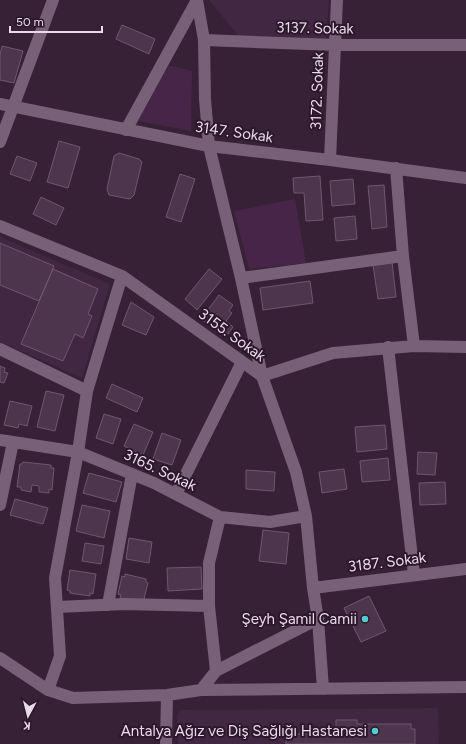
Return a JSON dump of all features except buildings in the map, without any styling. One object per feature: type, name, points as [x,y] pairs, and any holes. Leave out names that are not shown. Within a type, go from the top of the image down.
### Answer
[{"type":"street","points":[[0,142],[53,0]]},
{"type":"street","points":[[197,0],[204,40],[205,99],[209,146],[241,278],[262,376],[296,472],[306,516],[313,588],[318,619],[323,689]]},
{"type":"street","points":[[126,130],[197,0]]},
{"type":"street","name":"3172. Sokak","points":[[330,160],[337,0]]},
{"type":"street","name":"3137. Sokak","points":[[204,40],[335,45],[466,45]]},
{"type":"street","name":"3147. Sokak","points":[[0,104],[209,146],[396,168],[466,178]]},
{"type":"street","points":[[396,168],[403,256],[414,346]]},
{"type":"street","name":"3155. Sokak","points":[[0,226],[122,276],[262,376],[333,353],[388,347],[466,347]]},
{"type":"street","points":[[241,278],[403,256]]},
{"type":"street","points":[[48,690],[60,656],[55,578],[78,452],[87,391],[122,276]]},
{"type":"street","points":[[388,347],[414,575]]},
{"type":"street","points":[[0,349],[87,391]]},
{"type":"street","points":[[176,494],[242,362]]},
{"type":"street","name":"3165. Sokak","points":[[0,440],[78,452],[154,483],[220,516],[270,522],[306,516]]},
{"type":"street","points":[[0,505],[13,442]]},
{"type":"street","points":[[108,605],[132,474]]},
{"type":"street","points":[[216,671],[209,606],[209,563],[220,516]]},
{"type":"street","name":"3187. Sokak","points":[[313,588],[466,569]]},
{"type":"street","points":[[57,607],[108,605],[209,606]]},
{"type":"street","points":[[201,690],[216,671],[318,619]]},
{"type":"street","points":[[0,658],[48,690],[73,698],[167,696],[201,690],[466,687]]},
{"type":"street","points":[[166,744],[167,696]]},
{"type":"shaded area","points":[[209,0],[329,0],[326,40],[241,39]]},
{"type":"shaded area","points":[[169,65],[192,71],[191,131],[138,121]]},
{"type":"shaded area","points":[[295,199],[306,263],[249,269],[234,211]]},
{"type":"shaded area","points":[[0,237],[110,284],[82,378],[0,342]]},
{"type":"shaded area","points":[[438,708],[439,744],[178,744],[177,715],[180,710]]},
{"type":"place","name":"Şeyh Şamil Camii","points":[[365,619]]},
{"type":"place","name":"Antalya Ağız ve Diş Sağlığı Hastanesi","points":[[375,731]]}]
